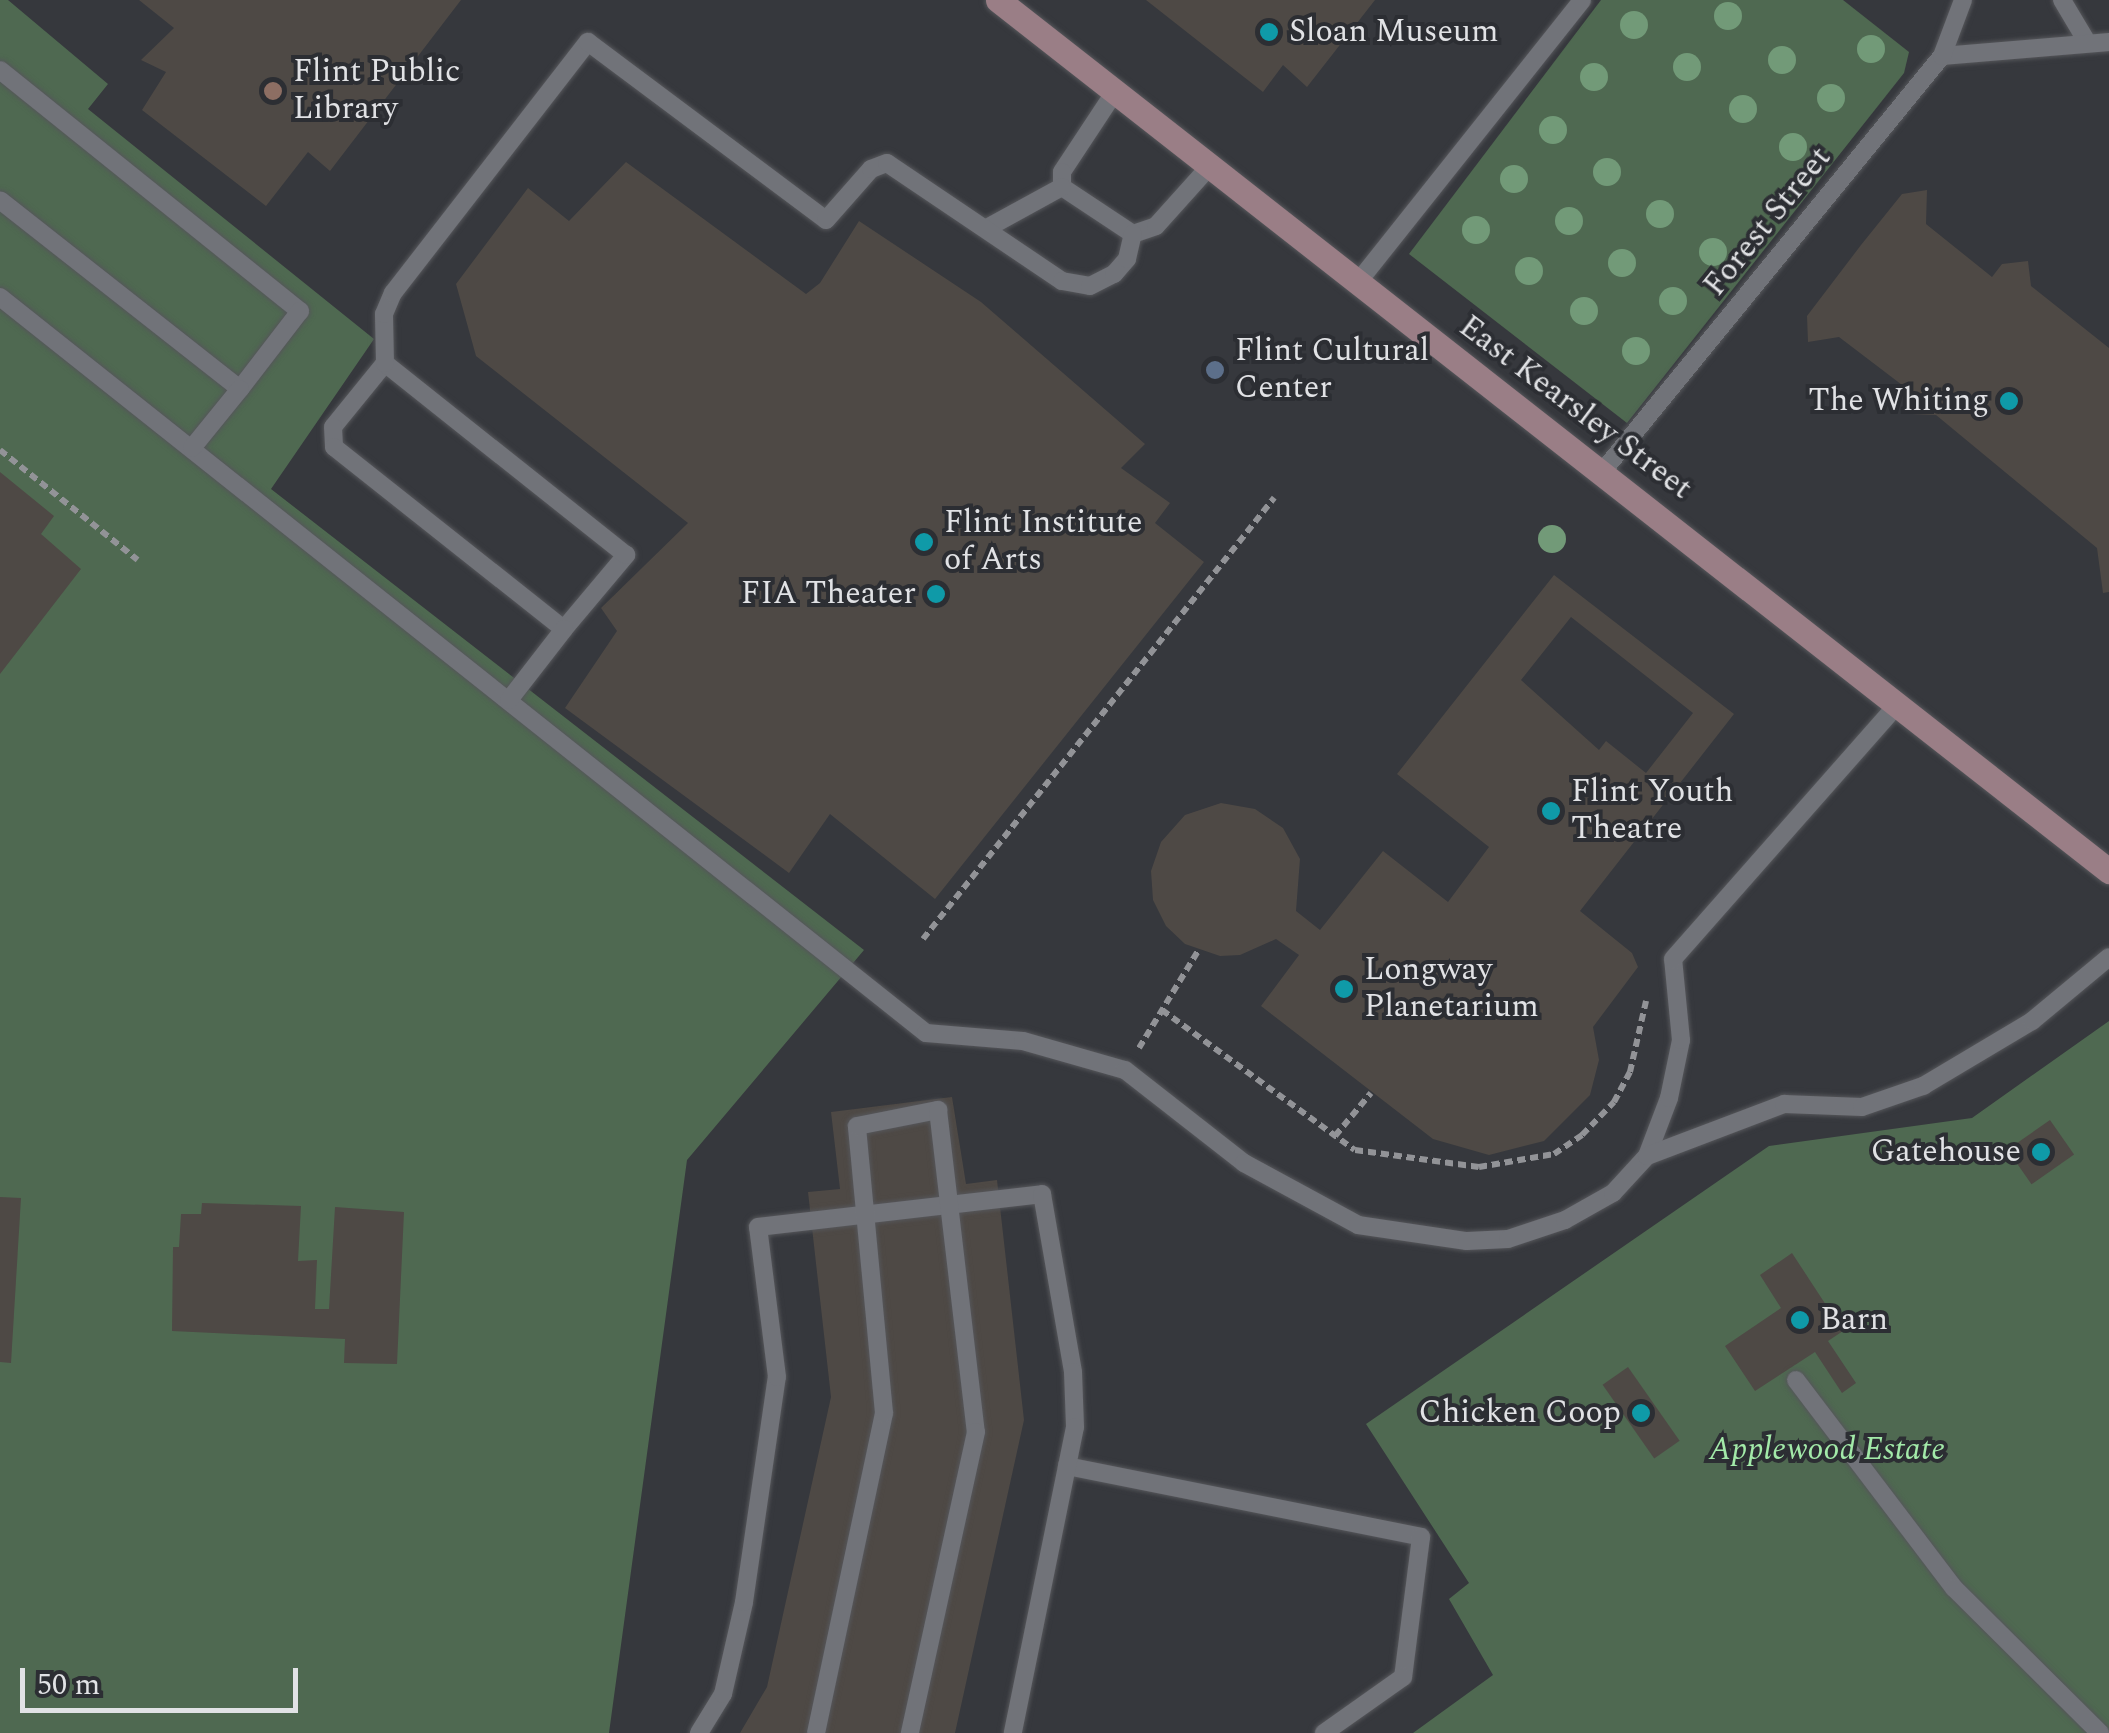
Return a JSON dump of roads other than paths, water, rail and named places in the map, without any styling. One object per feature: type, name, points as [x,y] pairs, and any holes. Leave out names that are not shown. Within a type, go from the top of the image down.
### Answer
[{"type":"street","name":"East Kearsley Street","points":[[998,0],[2109,870]]},
{"type":"lane","points":[[1358,282],[1582,0]]},
{"type":"lane","name":"Forest Street","points":[[1603,471],[1942,56],[1964,0]]},
{"type":"lane","points":[[2062,0],[2087,42]]},
{"type":"lane","points":[[564,629],[334,446],[334,427],[385,363],[384,314],[393,293],[588,42],[826,220],[870,169],[888,163],[1062,281],[1090,286],[1127,259],[1133,234]]},
{"type":"lane","points":[[1942,56],[2109,42]]},
{"type":"lane","points":[[0,70],[300,311],[192,448]]},
{"type":"lane","points":[[1062,187],[1062,172],[1116,90]]},
{"type":"lane","points":[[1133,234],[1156,226],[1210,166]]},
{"type":"lane","points":[[987,228],[1062,187]]},
{"type":"lane","points":[[1062,187],[1133,234]]},
{"type":"lane","points":[[0,200],[240,390]]},
{"type":"lane","points":[[0,296],[926,1034],[1023,1041],[1125,1070],[1244,1164],[1358,1226],[1467,1241],[1508,1239],[1564,1220],[1612,1193],[1647,1156],[1784,1104],[1862,1106],[1923,1086],[2032,1021],[2109,957]]},
{"type":"lane","points":[[385,363],[626,555],[509,700]]},
{"type":"lane","points":[[1647,1156],[1681,1040],[1673,960],[1899,703]]},
{"type":"lane","points":[[816,1733],[884,1413],[857,1126],[938,1110],[976,1432],[910,1733]]},
{"type":"lane","points":[[699,1733],[723,1694],[740,1620],[777,1377],[758,1227],[1042,1194],[1074,1372],[1075,1427],[1013,1733]]},
{"type":"lane","points":[[1796,1380],[1954,1588],[2100,1733]]},
{"type":"lane","points":[[1067,1466],[1420,1538],[1404,1677],[1324,1733]]},
{"type":"place","name":"Sloan Museum","points":[[1269,32]]},
{"type":"place","name":"Flint Public Library","points":[[273,91]]},
{"type":"place","name":"Flint Cultural Center","points":[[1215,370]]},
{"type":"place","name":"The Whiting","points":[[2009,401]]},
{"type":"place","name":"Flint Institute of Arts","points":[[924,542]]},
{"type":"place","name":"FIA Theater","points":[[936,594]]},
{"type":"place","name":"Flint Youth Theatre","points":[[1551,811]]},
{"type":"place","name":"Longway Planetarium","points":[[1344,989]]},
{"type":"place","name":"Gatehouse","points":[[2041,1152]]},
{"type":"place","name":"Barn","points":[[1800,1320]]},
{"type":"place","name":"Chicken Coop","points":[[1641,1413]]},
{"type":"park label","name":"Applewood Estate","points":[[1827,1450]]}]
